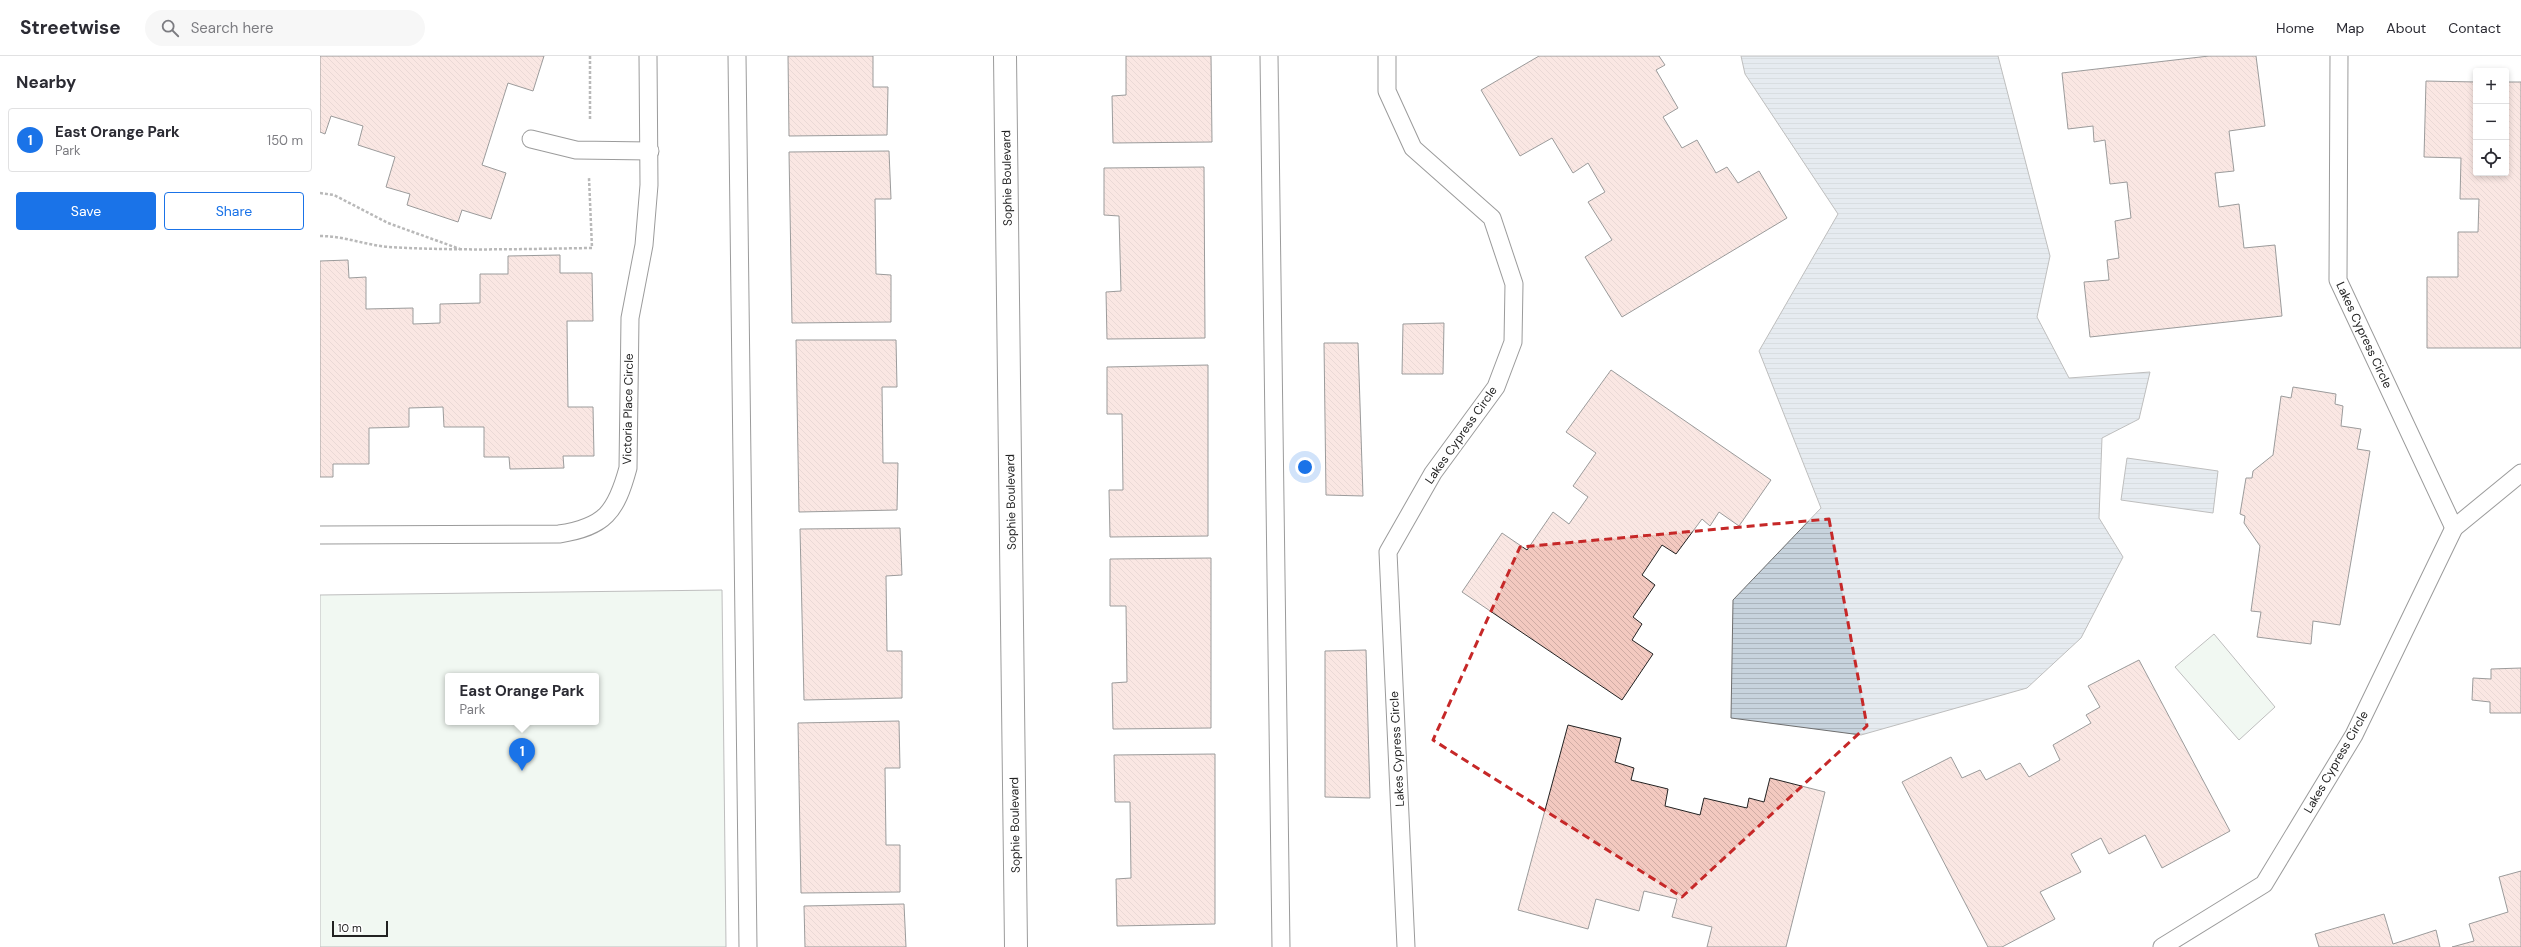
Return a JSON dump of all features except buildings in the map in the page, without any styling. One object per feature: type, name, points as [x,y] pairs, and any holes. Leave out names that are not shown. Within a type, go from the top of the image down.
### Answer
[{"type":"street","name":"Sophie Boulevard","points":[[1005,56],[1016,947]]},
{"type":"lane","name":"Victoria Place Circle","points":[[320,535],[559,534],[581,530],[598,523],[610,513],[624,485],[628,468],[630,318],[644,245],[650,151],[648,56]]},
{"type":"lane","points":[[737,56],[748,947]]},
{"type":"lane","points":[[1269,56],[1281,947]]},
{"type":"lane","name":"Lakes Cypress Circle","points":[[1387,56],[1387,91],[1413,148],[1492,218],[1514,284],[1513,342],[1496,387],[1433,473],[1388,552],[1406,947]]},
{"type":"lane","name":"Lakes Cypress Circle","points":[[2339,56],[2338,280],[2454,528]]},
{"type":"lane","points":[[531,139],[561,148],[650,151]]},
{"type":"lane","name":"Lakes Cypress Circle","points":[[2162,947],[2264,884],[2354,735],[2454,528],[2521,473]]},
{"type":"path","points":[[320,236],[335,236],[387,247],[463,250],[592,248],[589,176],[591,150],[590,56]]},
{"type":"path","points":[[320,192],[334,195],[388,224],[463,250]]},
{"type":"highlighted area","points":[[1829,519],[1867,726],[1682,897],[1433,740],[1520,547]]},
{"type":"green space","points":[[722,590],[726,947],[320,947],[320,595]]},
{"type":"green space","points":[[2214,634],[2275,707],[2239,740],[2175,667]]},
{"type":"shaded area","points":[[1741,56],[1998,56],[2050,256],[2037,317],[2069,378],[2150,372],[2139,419],[2102,438],[2099,518],[2123,557],[2081,638],[2027,688],[1861,735],[1731,718],[1733,600],[1821,508],[1759,351],[1838,214],[1745,74]]},
{"type":"shaded area","points":[[2127,458],[2218,471],[2213,513],[2121,500]]},
{"type":"place","name":"East Orange Park","points":[[522,771]]}]
